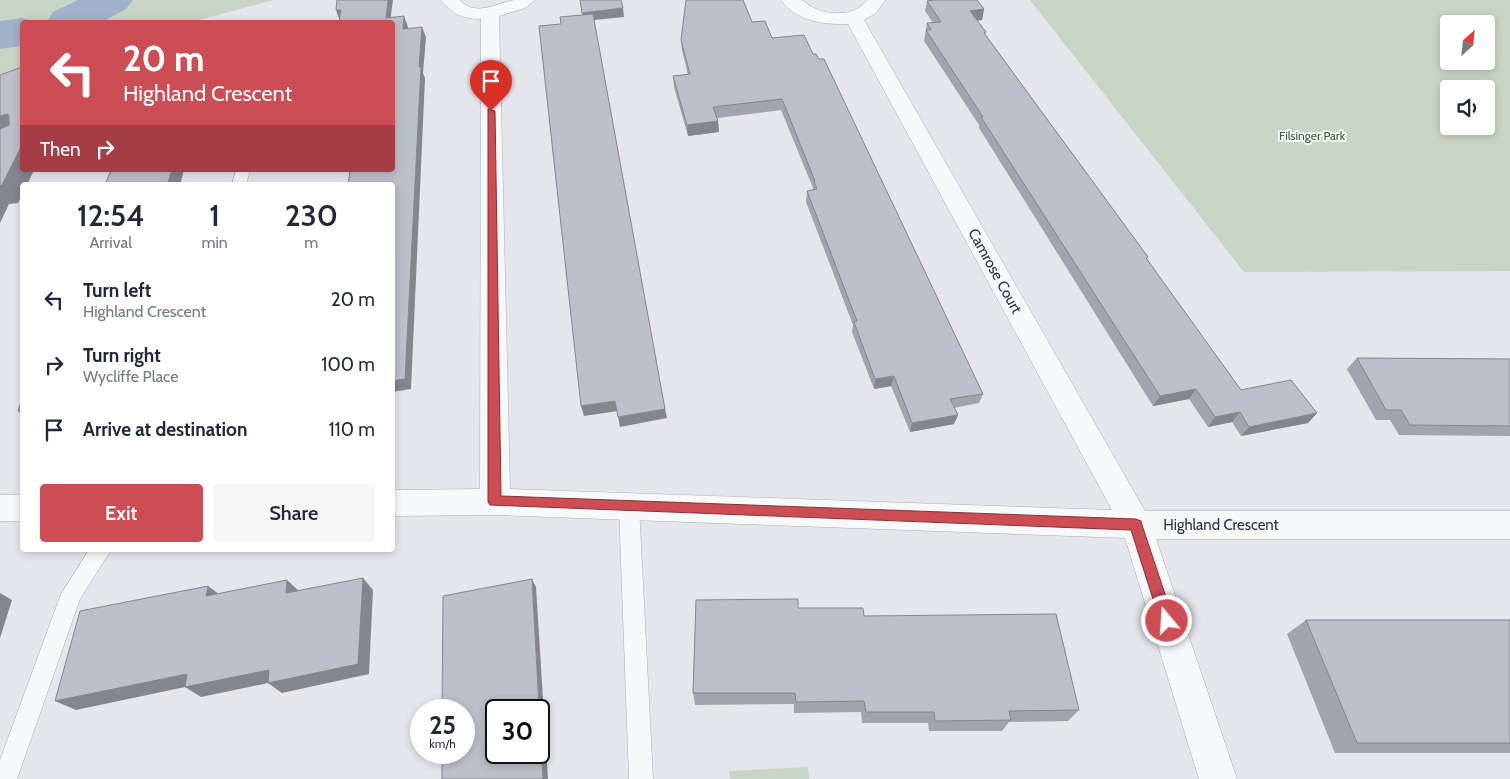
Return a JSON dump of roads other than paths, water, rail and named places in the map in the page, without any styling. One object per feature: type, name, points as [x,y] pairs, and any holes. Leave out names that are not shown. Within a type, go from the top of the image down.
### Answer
[{"type":"street","points":[[450,0],[452,4],[463,10],[490,13],[515,7],[526,0]]},
{"type":"street","points":[[790,0],[803,12],[827,18],[854,16],[866,12],[874,6],[876,0]]},
{"type":"street","points":[[490,13],[495,502]]},
{"type":"street","name":"Camrose Court","points":[[854,16],[1136,525],[1218,779]]},
{"type":"street","name":"Highland Crescent","points":[[395,503],[495,502],[1136,525],[1510,525]]},
{"type":"street","points":[[0,508],[20,508]]},
{"type":"lane","points":[[629,506],[641,779]]},
{"type":"lane","points":[[4,779],[71,594],[100,552]]},
{"type":"waterway","points":[[73,20],[111,0]]},
{"type":"waterway","points":[[0,35],[20,32]]},
{"type":"park label","name":"Filsinger Park","points":[[1312,135]]}]
